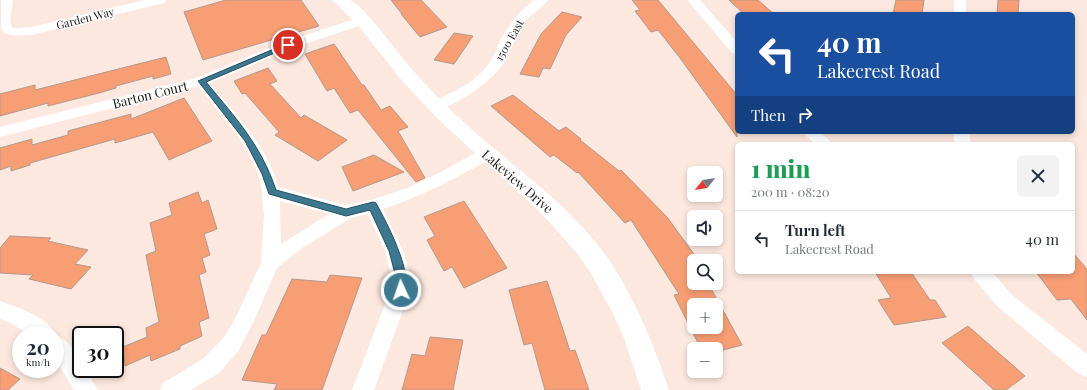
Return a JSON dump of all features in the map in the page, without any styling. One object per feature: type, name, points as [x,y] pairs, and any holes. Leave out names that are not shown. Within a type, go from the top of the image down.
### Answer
[{"type":"street","name":"Garden Way","points":[[7,0],[4,24],[7,29],[11,31],[31,31],[160,0]]},
{"type":"street","name":"Lakeview Drive","points":[[340,0],[364,20],[399,65],[436,106],[486,154],[562,220],[603,271],[627,312],[638,337],[655,390]]},
{"type":"street","name":"1500 East","points":[[436,106],[468,90],[488,73],[501,55],[517,22],[525,13],[542,0]]},
{"type":"street","points":[[694,0],[735,48]]},
{"type":"street","points":[[960,0],[960,12]]},
{"type":"street","name":"Barton Court","points":[[0,132],[201,81],[282,47],[364,20]]},
{"type":"street","points":[[171,390],[210,366],[232,342],[244,323],[270,264],[273,212],[272,192],[266,174],[248,140],[201,81]]},
{"type":"street","points":[[812,134],[822,142]]},
{"type":"street","points":[[270,264],[296,243],[346,212],[373,206],[430,185],[486,154]]},
{"type":"street","points":[[272,192],[346,212]]},
{"type":"street","points":[[363,390],[399,295],[402,281],[394,251],[373,206]]},
{"type":"street","points":[[982,274],[1005,301],[1087,367]]},
{"type":"street","points":[[0,310],[18,316],[33,326]]},
{"type":"street","points":[[64,355],[71,363],[77,378],[87,390]]},
{"type":"building","points":[[226,0],[301,0],[319,26],[203,60],[184,12]]},
{"type":"building","points":[[391,0],[421,0],[447,27],[420,37]]},
{"type":"building","points":[[632,0],[658,0],[735,93],[735,134],[737,134],[737,137],[658,30],[651,32],[635,11],[640,10]]},
{"type":"building","points":[[729,0],[758,0],[772,12],[742,12]]},
{"type":"building","points":[[896,0],[924,0],[922,12],[893,12]]},
{"type":"building","points":[[998,0],[1019,0],[1018,12],[997,12]]},
{"type":"building","points":[[562,12],[582,17],[566,35],[550,69],[543,68],[539,77],[520,74],[541,34]]},
{"type":"building","points":[[454,33],[473,36],[454,64],[434,60]]},
{"type":"building","points":[[334,44],[381,110],[390,106],[408,127],[398,131],[425,178],[416,182],[358,110],[350,113],[334,88],[327,91],[305,54]]},
{"type":"building","points":[[166,57],[171,74],[153,79],[153,76],[116,86],[116,88],[99,93],[48,106],[48,103],[0,116],[0,94],[35,85],[35,90]]},
{"type":"building","points":[[268,68],[277,81],[270,84],[301,118],[304,115],[347,140],[318,161],[275,135],[279,132],[245,93],[242,94],[234,81]]},
{"type":"building","points":[[513,95],[559,131],[566,127],[619,171],[621,170],[667,217],[694,254],[687,254],[687,290],[712,290],[716,298],[687,298],[687,321],[674,295],[679,294],[631,220],[625,223],[578,172],[577,173],[554,155],[550,157],[491,106]]},
{"type":"building","points":[[184,98],[212,141],[169,160],[153,132],[115,143],[115,139],[30,163],[30,165],[11,171],[11,166],[0,170],[0,148],[32,139],[32,145],[68,135],[68,131],[131,114],[131,119]]},
{"type":"building","points":[[374,155],[404,172],[353,191],[342,167]]},
{"type":"building","points":[[198,192],[202,203],[208,200],[217,229],[204,234],[210,255],[202,258],[206,272],[199,275],[209,318],[199,322],[202,336],[180,346],[180,349],[151,361],[150,355],[125,366],[124,347],[147,337],[146,328],[159,322],[146,255],[156,251],[150,223],[172,215],[169,203]]},
{"type":"building","points":[[464,201],[507,268],[464,288],[452,267],[444,271],[427,240],[435,236],[424,217]]},
{"type":"building","points":[[10,236],[51,238],[48,241],[88,250],[75,264],[91,267],[71,289],[29,279],[33,275],[0,273],[0,248]]},
{"type":"building","points":[[1075,255],[1087,269],[1087,320],[1071,299],[1057,300],[1038,274],[1075,274]]},
{"type":"building","points":[[876,274],[912,274],[930,300],[935,300],[946,317],[894,325],[878,300],[891,298]]},
{"type":"building","points":[[330,275],[362,278],[322,390],[274,390],[277,384],[242,380],[262,335],[266,335],[292,279],[327,282]]},
{"type":"building","points":[[547,281],[570,351],[575,350],[589,390],[545,390],[532,343],[524,345],[509,290]]},
{"type":"building","points":[[723,310],[742,345],[723,350],[723,342],[698,342],[694,334],[723,334]]},
{"type":"building","points":[[968,326],[1025,376],[1006,390],[994,390],[942,343]]},
{"type":"building","points":[[430,337],[463,340],[453,390],[402,390],[412,354],[425,356]]},
{"type":"building","points":[[0,368],[12,375],[12,378],[20,379],[8,390],[0,390]]},
{"type":"route","points":[[288,45],[201,81],[248,140],[258,156],[272,192],[346,212],[373,206],[394,251],[402,281],[401,290]]}]
